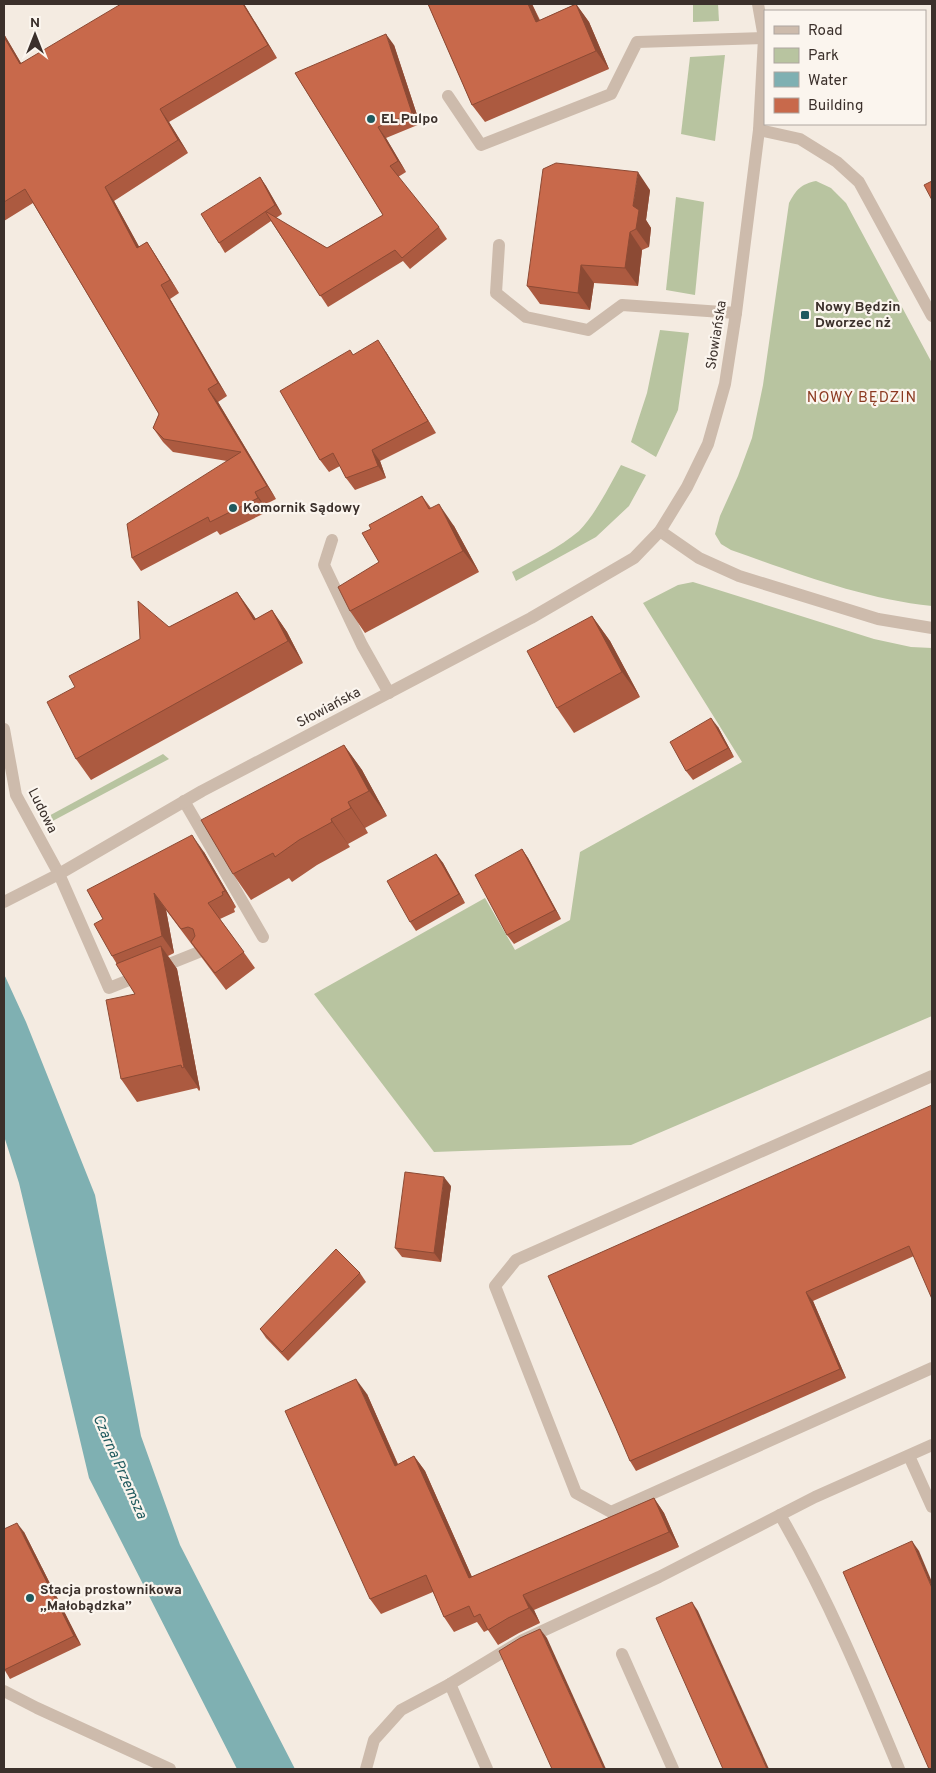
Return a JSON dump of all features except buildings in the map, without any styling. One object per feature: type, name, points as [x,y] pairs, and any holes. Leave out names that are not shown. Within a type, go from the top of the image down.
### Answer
[{"type":"street","name":"Słowiańska","points":[[4,902],[59,874],[184,802],[531,618],[634,558],[660,531],[687,487],[708,444],[724,384],[736,313],[759,130],[764,38],[758,4]]},
{"type":"street","points":[[448,96],[481,145],[611,94],[637,42],[764,38]]},
{"type":"street","points":[[759,130],[800,139],[837,162],[859,182],[932,316]]},
{"type":"street","points":[[499,245],[496,293],[526,317],[588,330],[622,305],[736,313]]},
{"type":"street","points":[[660,531],[699,558],[739,576],[878,619],[932,628]]},
{"type":"street","points":[[332,540],[324,565],[362,645],[389,693]]},
{"type":"street","name":"Ludowa","points":[[4,729],[16,795],[59,874],[109,988],[199,952]]},
{"type":"street","points":[[184,802],[263,937]]},
{"type":"street","points":[[932,1076],[516,1260],[495,1286],[576,1493],[611,1512],[932,1368]]},
{"type":"street","points":[[366,1769],[374,1740],[401,1710],[450,1684],[523,1640],[659,1577],[815,1497],[932,1445]]},
{"type":"street","points":[[909,1456],[932,1507]]},
{"type":"street","points":[[780,1515],[802,1553],[856,1666],[899,1769]]},
{"type":"street","points":[[622,1654],[673,1769]]},
{"type":"street","points":[[450,1684],[487,1769]]},
{"type":"street","points":[[4,1691],[170,1769]]},
{"type":"green space","points":[[693,4],[718,4],[719,21],[693,22]]},
{"type":"green space","points":[[725,55],[715,141],[681,134],[690,57]]},
{"type":"green space","points":[[816,181],[831,188],[846,203],[932,363],[932,606],[881,598],[805,576],[731,550],[721,544],[715,534],[720,516],[752,438],[763,385],[789,203],[800,188]]},
{"type":"green space","points":[[676,197],[704,202],[695,295],[666,290]]},
{"type":"green space","points":[[660,330],[689,333],[678,410],[656,457],[631,442],[647,393]]},
{"type":"green space","points":[[621,465],[646,475],[629,506],[596,537],[516,581],[512,572],[555,548],[579,531],[596,508]]},
{"type":"green space","points":[[693,582],[874,639],[911,647],[932,648],[932,1016],[631,1145],[434,1152],[314,994],[485,898],[515,950],[570,920],[580,852],[742,762],[643,603],[678,585]]},
{"type":"green space","points":[[163,754],[169,759],[47,824],[45,818]]},
{"type":"water","name":"Czarna Przemsza","points":[[4,974],[26,1022],[95,1195],[141,1436],[180,1545],[295,1769],[237,1769],[89,1478],[19,1183],[4,1136]]},
{"type":"place","name":"EL Pulpo","points":[[371,119]]},
{"type":"place","name":"Nowy Będzin Dworzec nż","points":[[805,315]]},
{"type":"place","name":"Komornik Sądowy","points":[[233,508]]},
{"type":"place","name":"Stacja prostownikowa „Małobądzka”","points":[[30,1598]]},
{"type":"district","name":"NOWY BĘDZIN","points":[[862,398]]}]
